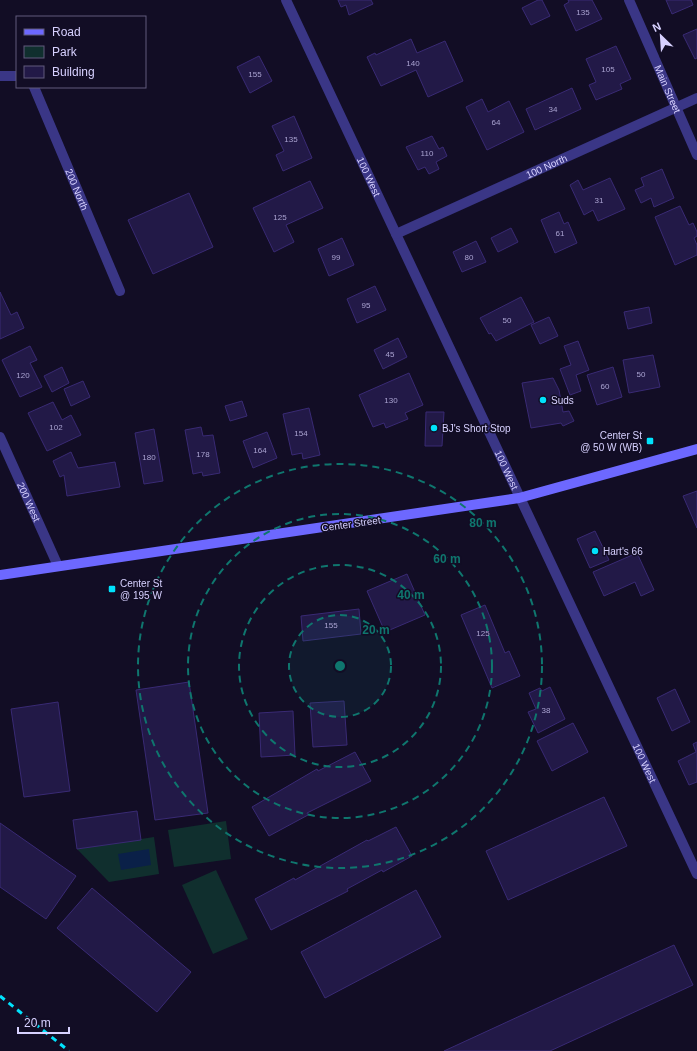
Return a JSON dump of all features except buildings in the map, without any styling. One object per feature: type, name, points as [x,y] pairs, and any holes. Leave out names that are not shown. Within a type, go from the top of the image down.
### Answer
[{"type":"main road","name":"Center Street","points":[[0,575],[519,498],[697,449]]},
{"type":"street","name":"100 West","points":[[286,0],[697,874]]},
{"type":"street","name":"Main Street","points":[[629,0],[697,155]]},
{"type":"street","points":[[0,76],[16,76]]},
{"type":"street","name":"200 North","points":[[34,88],[120,291]]},
{"type":"street","name":"100 North","points":[[396,234],[697,98]]},
{"type":"street","name":"200 West","points":[[0,437],[58,566]]},
{"type":"green space","points":[[226,821],[231,859],[174,867],[168,830]]},
{"type":"green space","points":[[154,837],[159,874],[109,882],[77,849]]},
{"type":"green space","points":[[216,870],[248,939],[213,954],[182,885]]},
{"type":"water","points":[[149,849],[151,865],[121,870],[118,854]]},
{"type":"railway","points":[[0,996],[69,1051]]},
{"type":"place","name":"Suds","points":[[543,400]]},
{"type":"place","name":"BJ's Short Stop","points":[[434,428]]},
{"type":"place","name":"Center St @ 50 W (WB)","points":[[650,441]]},
{"type":"place","name":"Hart's 66","points":[[595,551]]},
{"type":"place","name":"Center St @ 195 W","points":[[112,589]]}]
